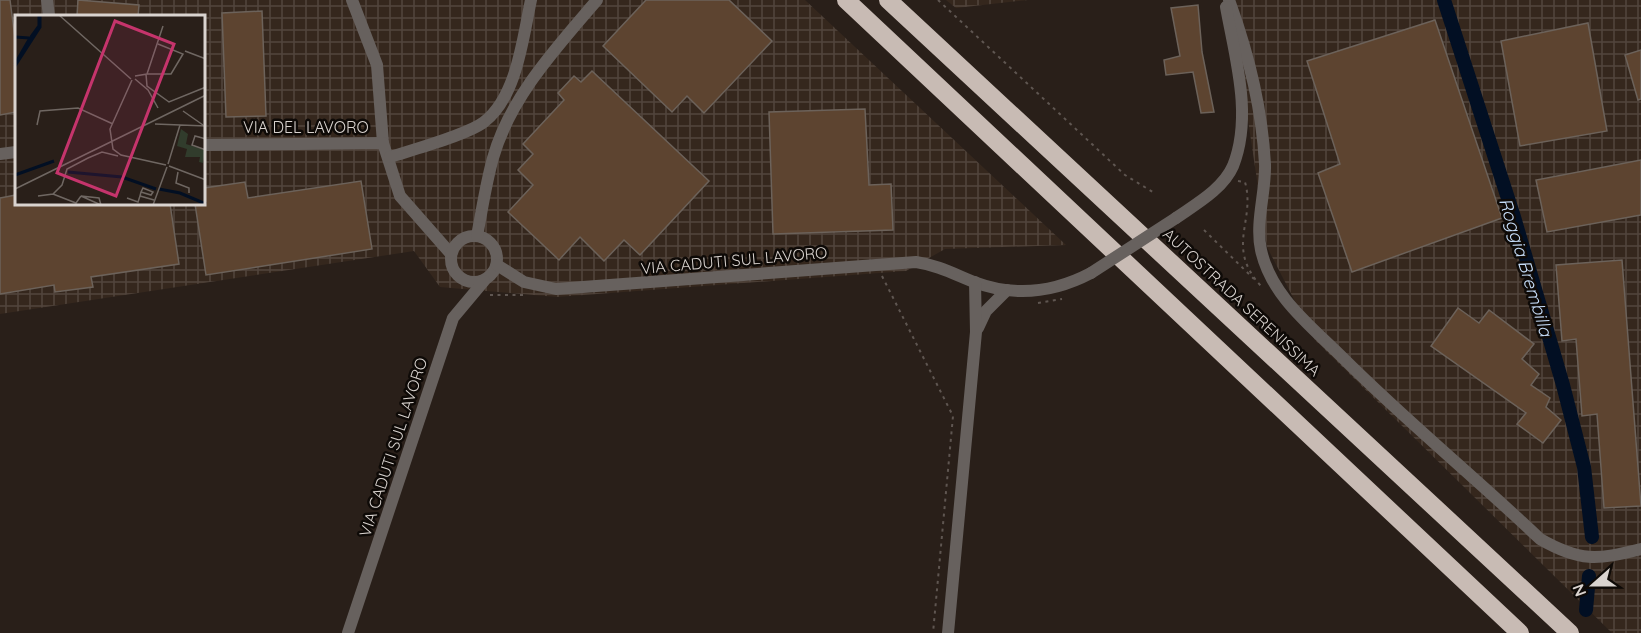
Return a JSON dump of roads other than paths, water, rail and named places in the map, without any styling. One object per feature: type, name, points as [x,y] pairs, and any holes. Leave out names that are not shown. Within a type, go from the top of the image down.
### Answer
[{"type":"highway","points":[[846,0],[1520,633]]},
{"type":"highway","name":"AUTOSTRADA SERENISSIMA","points":[[888,0],[1570,633]]},
{"type":"street","points":[[47,0],[49,15]]},
{"type":"street","points":[[352,0],[376,65],[383,143]]},
{"type":"street","points":[[390,157],[484,122],[500,104],[516,71],[531,0]]},
{"type":"street","points":[[477,236],[493,157],[507,125],[533,77],[597,0]]},
{"type":"street","name":"VIA CADUTI SUL LAVORO","points":[[348,633],[453,318],[497,265],[525,282],[556,289],[916,262],[933,264],[975,282],[1007,291],[1037,291],[1068,285],[1091,273],[1209,195],[1232,167],[1240,134],[1242,98],[1224,0]]},
{"type":"street","points":[[1229,0],[1246,54],[1255,94],[1265,164],[1260,241],[1275,285],[1291,307],[1385,400],[1540,539],[1581,558],[1617,555],[1641,549]]},
{"type":"street","name":"VIA DEL LAVORO","points":[[206,145],[383,143],[390,157],[400,196],[451,254]]},
{"type":"street","points":[[0,154],[15,152]]},
{"type":"street","points":[[484,280],[477,283],[462,280],[452,269],[451,254],[457,242],[477,236],[491,242],[497,257],[497,265]]},
{"type":"street","points":[[948,633],[976,332],[975,282]]},
{"type":"street","points":[[976,332],[986,311],[1007,291]]},
{"type":"waterway","name":"Roggia Brembilla","points":[[1444,0],[1514,217],[1563,385],[1584,467],[1592,537]]},
{"type":"waterway","name":"Roggia Brembilla","points":[[1586,610],[1589,576]]}]
